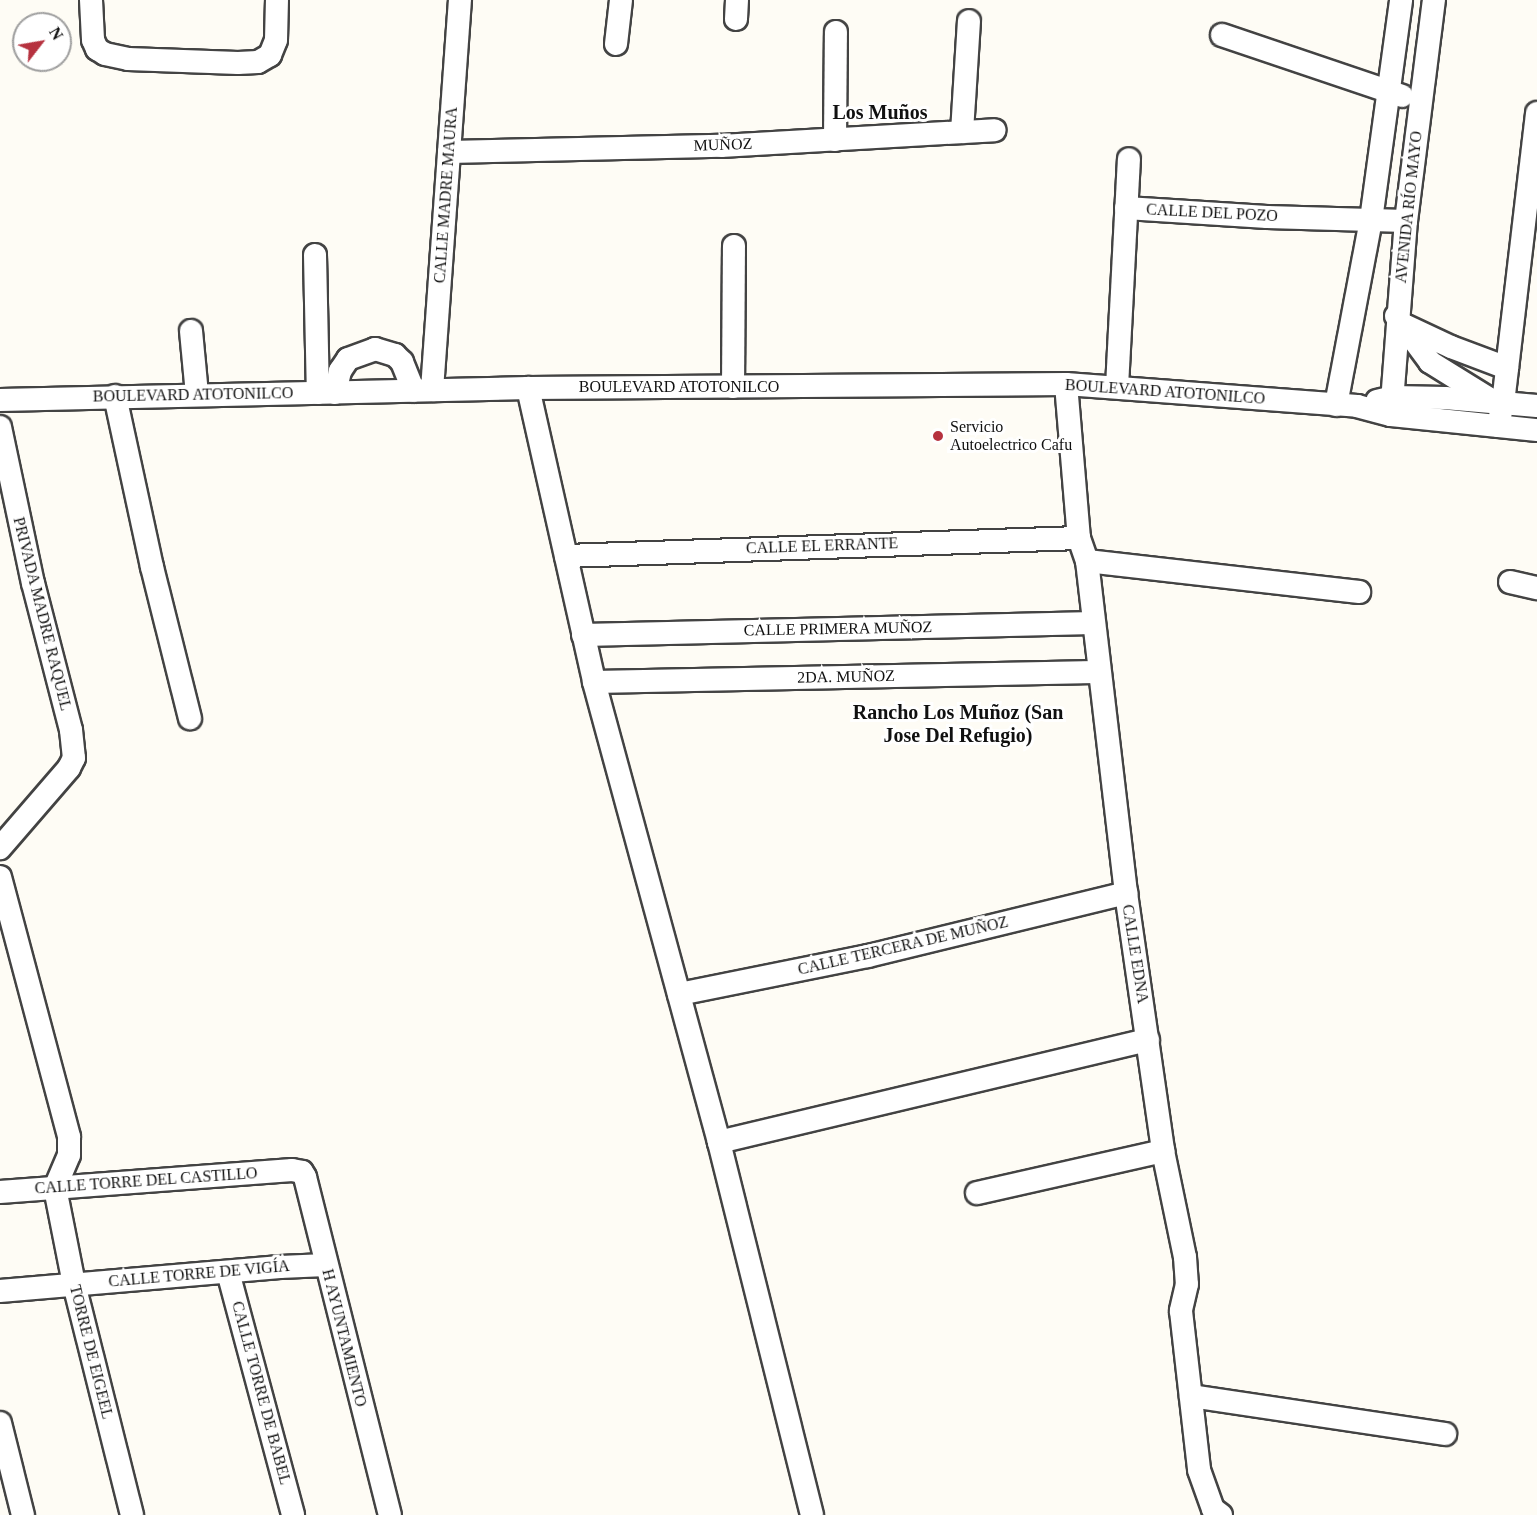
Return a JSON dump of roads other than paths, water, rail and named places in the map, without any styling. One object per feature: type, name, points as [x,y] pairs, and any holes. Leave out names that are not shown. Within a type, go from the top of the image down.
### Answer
[{"type":"street","points":[[91,0],[93,40],[97,49],[105,54],[128,59],[238,63],[258,62],[270,55],[276,40],[277,0]]},
{"type":"street","name":"CALLE MADRE MAURA","points":[[423,391],[450,152],[460,0]]},
{"type":"street","points":[[616,44],[621,0]]},
{"type":"street","points":[[1346,406],[1401,0],[1433,7]]},
{"type":"street","name":"AVENIDA RÍO MAYO","points":[[1392,406],[1406,222],[1433,7]]},
{"type":"street","points":[[962,132],[969,21]]},
{"type":"street","points":[[835,140],[836,32]]},
{"type":"street","points":[[1222,35],[1421,103]]},
{"type":"street","points":[[1498,426],[1499,402],[1507,368],[1537,113]]},
{"type":"street","name":"MUÑOZ","points":[[450,152],[722,146],[995,130]]},
{"type":"street","points":[[1126,208],[1129,159]]},
{"type":"street","name":"CALLE DEL POZO","points":[[1116,387],[1126,208],[1406,222]]},
{"type":"street","points":[[733,387],[734,246]]},
{"type":"street","points":[[315,255],[326,393]]},
{"type":"street","points":[[1399,320],[1451,347],[1507,368]]},
{"type":"street","points":[[1399,320],[1430,362],[1499,402]]},
{"type":"street","points":[[191,331],[197,395]]},
{"type":"street","points":[[326,393],[348,358],[375,349],[395,355],[423,391]]},
{"type":"street","name":"BOULEVARD ATOTONILCO","points":[[0,400],[528,388],[1066,384],[1346,406],[1499,402],[1537,406]]},
{"type":"street","name":"CALLE EDNA","points":[[1066,384],[1078,538],[1087,561],[1098,672],[1126,893],[1163,1151],[1185,1257],[1187,1284],[1181,1311],[1199,1470],[1211,1513]]},
{"type":"street","points":[[528,388],[594,682],[719,1142],[812,1515]]},
{"type":"street","points":[[115,396],[152,567],[190,718]]},
{"type":"street","name":"BOULEVARD ATOTONILCO","points":[[1392,406],[1498,426],[1537,430]]},
{"type":"street","name":"PRIVADA MADRE RAQUEL","points":[[0,427],[33,583],[71,730],[74,758],[69,768],[0,848]]},
{"type":"street","name":"CALLE EL ERRANTE","points":[[567,556],[1078,538]]},
{"type":"street","points":[[1087,561],[1359,592]]},
{"type":"street","points":[[1510,582],[1537,588]]},
{"type":"street","name":"CALLE PRIMERA MUÑOZ","points":[[583,635],[1093,622]]},
{"type":"street","name":"2DA. MUÑOZ","points":[[594,682],[1098,672]]},
{"type":"street","points":[[0,877],[69,1137],[69,1155],[55,1188]]},
{"type":"street","name":"CALLE TERCERA DE MUÑOZ","points":[[679,994],[868,956],[1126,893]]},
{"type":"street","points":[[719,1142],[1148,1040]]},
{"type":"street","points":[[977,1193],[1163,1151]]},
{"type":"street","name":"CALLE TORRE DEL CASTILLO","points":[[0,1192],[292,1170]]},
{"type":"street","name":"H AYUNTAMIENTO","points":[[292,1170],[302,1172],[305,1177],[390,1515]]},
{"type":"street","name":"TORRE DE EIGEEL","points":[[55,1188],[74,1284],[132,1515]]},
{"type":"street","name":"CALLE TORRE DE VIGÍA","points":[[0,1291],[326,1265]]},
{"type":"street","name":"CALLE TORRE DE BABEL","points":[[228,1272],[293,1515]]},
{"type":"street","points":[[1191,1396],[1445,1434]]},
{"type":"street","points":[[0,1423],[23,1515]]},
{"type":"place","name":"Servicio Autoelectrico Cafu","points":[[938,436]]},
{"type":"district","name":"Los Muños","points":[[880,112]]},
{"type":"district","name":"Rancho Los Muñoz (San Jose Del Refugio)","points":[[958,724]]}]
